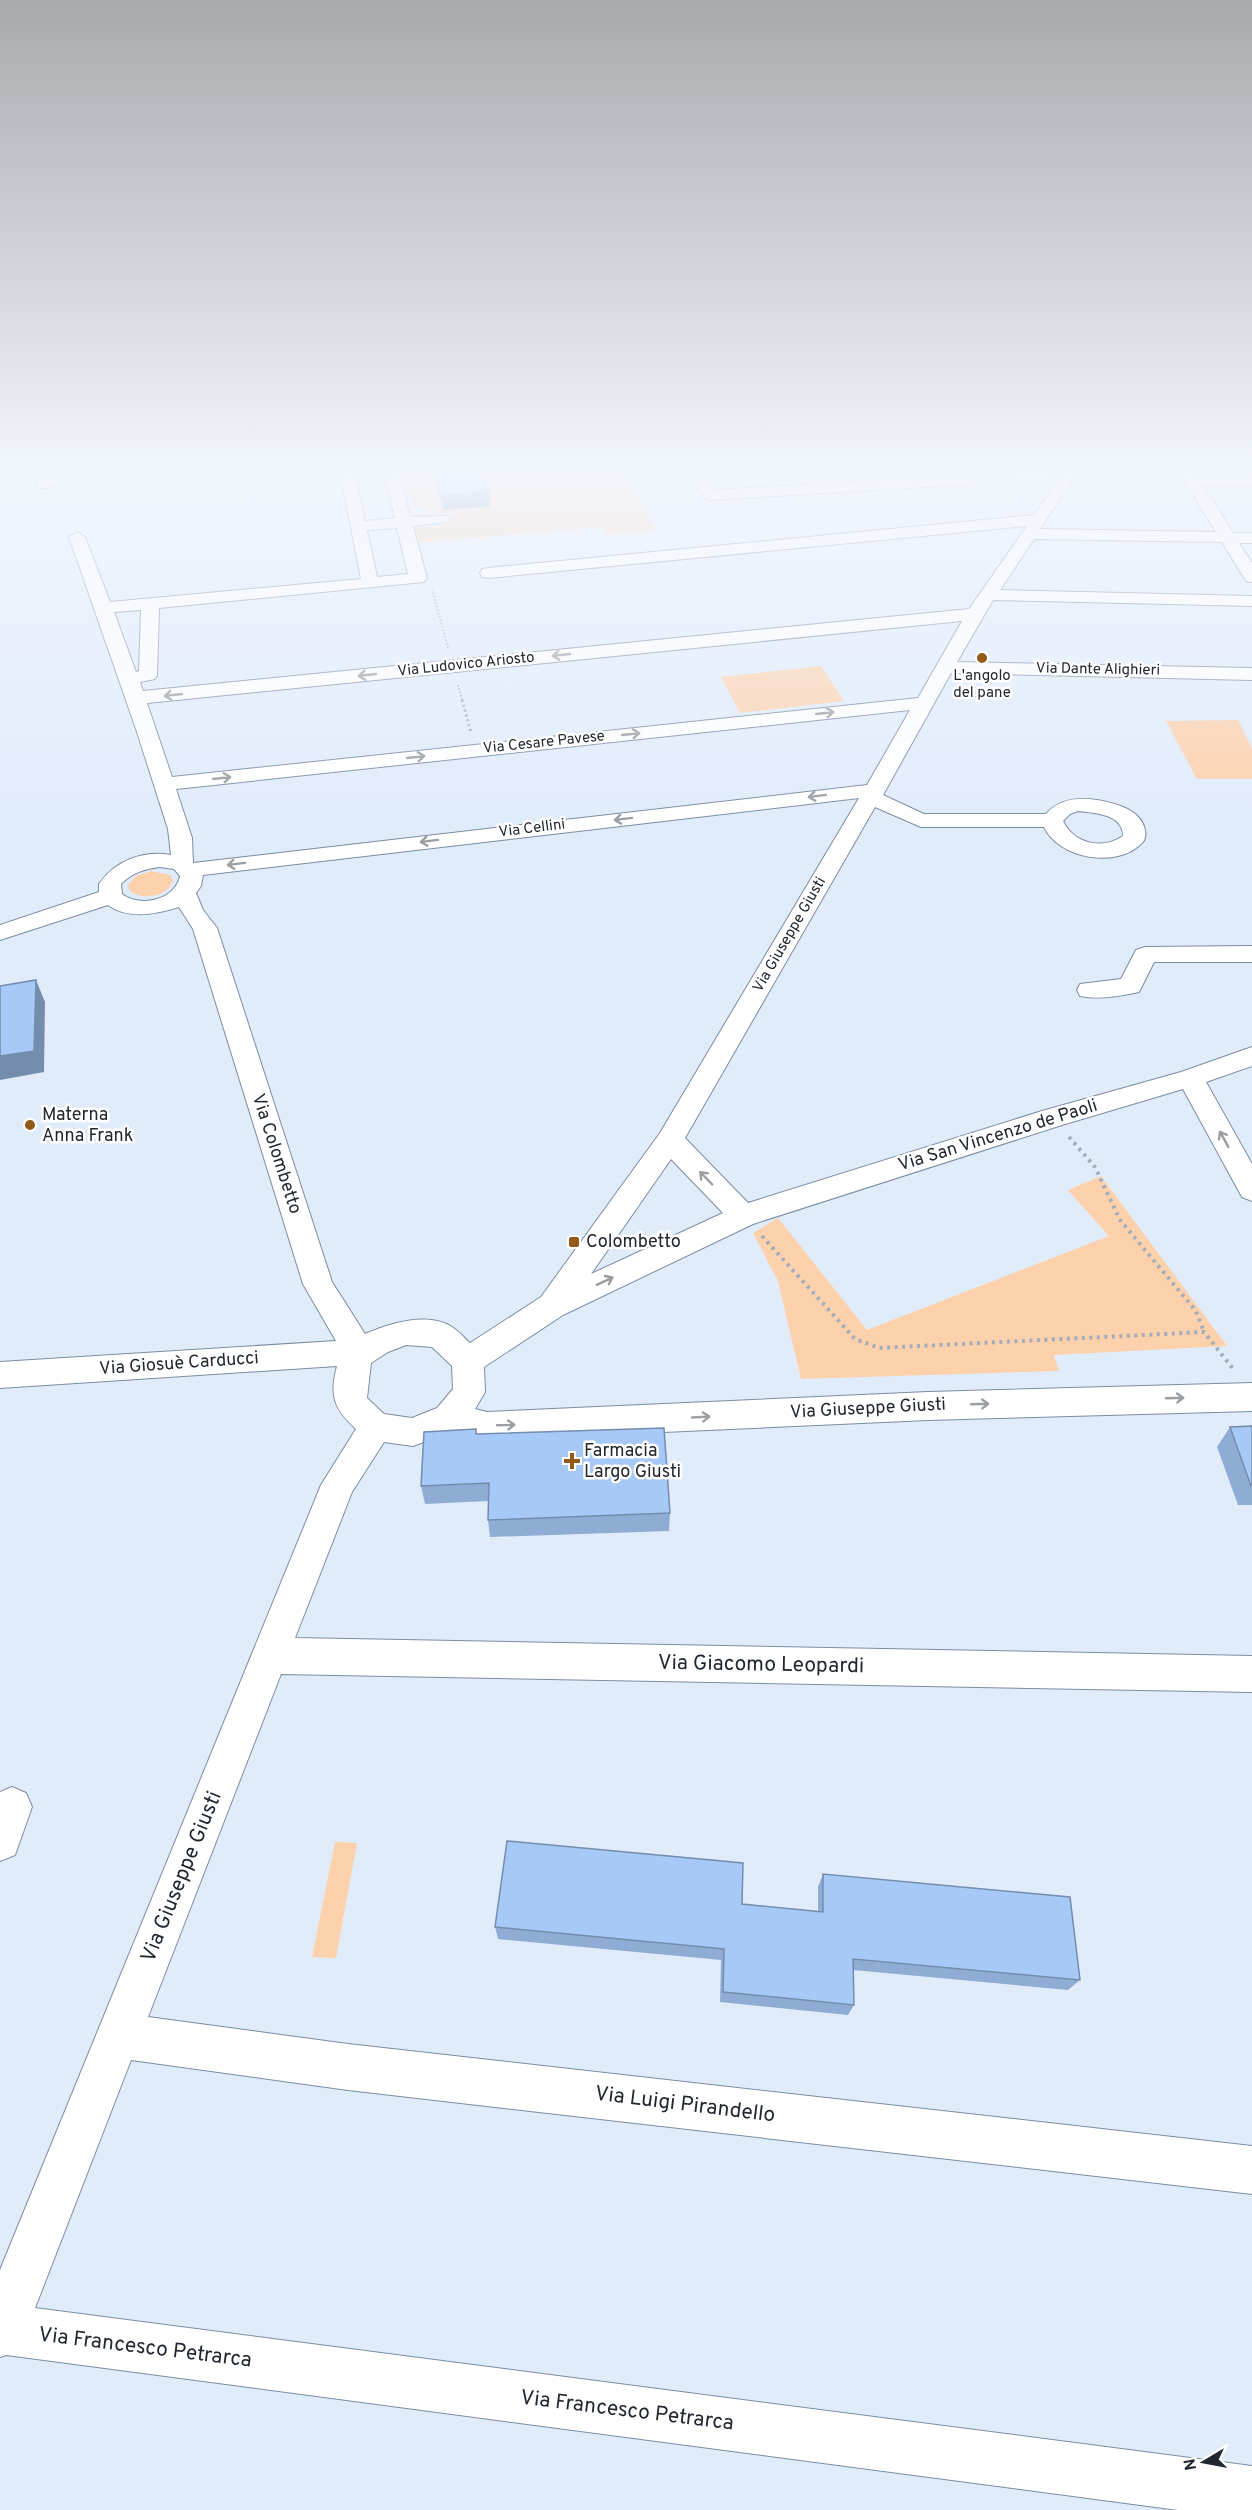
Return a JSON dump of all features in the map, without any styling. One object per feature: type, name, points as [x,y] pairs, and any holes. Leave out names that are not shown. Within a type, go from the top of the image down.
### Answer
[{"type":"street","points":[[96,589],[136,698],[179,834],[185,867],[192,881],[185,893],[164,904],[146,908]]},
{"type":"street","points":[[103,608],[303,589]]},
{"type":"street","name":"Via Giuseppe Giusti","points":[[468,1361],[552,1306],[670,1140],[991,589]]},
{"type":"street","name":"Via Ludovico Ariosto","points":[[136,698],[981,604],[1252,601]]},
{"type":"street","points":[[129,679],[148,675],[150,603]]},
{"type":"street","name":"Via Dante Alighieri","points":[[945,667],[1252,674]]},
{"type":"street","name":"Via Cesare Pavese","points":[[164,784],[924,703]]},
{"type":"street","points":[[873,793],[921,820],[1052,821]]},
{"type":"street","name":"Via Cellini","points":[[185,867],[873,793]]},
{"type":"street","points":[[0,933],[111,896],[110,884],[114,878],[128,867],[162,855],[179,834]]},
{"type":"street","points":[[148,861],[160,860],[185,867]]},
{"type":"street","name":"Via Colombetto","points":[[185,893],[192,911],[205,928],[318,1284],[359,1352]]},
{"type":"street","name":"Via Colombetto","points":[[111,896],[120,904],[146,908],[187,924],[211,948]]},
{"type":"street","points":[[1089,990],[1130,986],[1145,955],[1252,954]]},
{"type":"street","name":"Via San Vincenzo de Paoli","points":[[552,1306],[743,1215],[1052,1118],[1190,1078],[1252,1056]]},
{"type":"street","points":[[1190,1078],[1252,1190]]},
{"type":"street","points":[[670,1140],[743,1215]]},
{"type":"street","points":[[406,1332],[440,1335],[468,1361],[469,1392],[449,1418],[413,1432],[376,1427],[351,1404],[350,1373],[359,1352],[378,1341],[406,1332]]},
{"type":"street","name":"Via Giosuè Carducci","points":[[0,1375],[359,1352]]},
{"type":"street","name":"Via Giuseppe Giusti","points":[[449,1418],[487,1426],[928,1406],[1245,1386]]},
{"type":"street","name":"Via Giuseppe Giusti","points":[[0,2330],[338,1485],[376,1427]]},
{"type":"street","name":"Via Giacomo Leopardi","points":[[269,1656],[1252,1674]]},
{"type":"street","name":"Via Luigi Pirandello","points":[[119,2036],[348,2067],[1252,2170]]},
{"type":"street","name":"Via Francesco Petrarca","points":[[0,2330],[1252,2493]]},
{"type":"path","points":[[1052,1118],[1095,1167],[1120,1220],[1196,1311],[1204,1332],[1245,1386]]},
{"type":"path","points":[[743,1215],[855,1339],[879,1348],[1204,1332]]},
{"type":"shaded area","points":[[821,666],[844,701],[740,713],[721,677]]},
{"type":"shaded area","points":[[1238,720],[1252,749],[1252,779],[1197,779],[1166,721]]},
{"type":"shaded area","points":[[151,871],[170,875],[173,880],[170,886],[161,894],[154,896],[142,896],[130,891],[128,885],[136,876]]},
{"type":"shaded area","points":[[1101,1176],[1227,1346],[1054,1355],[1059,1371],[801,1379],[778,1281],[753,1233],[778,1218],[867,1330],[1109,1236],[1068,1190]]},
{"type":"shaded area","points":[[335,1842],[357,1843],[336,1958],[312,1957]]},
{"type":"building","points":[[36,980],[34,1051],[0,1056],[0,986]]},
{"type":"building","points":[[1252,1426],[1252,1486],[1251,1486],[1230,1427]]},
{"type":"building","points":[[664,1428],[670,1513],[488,1520],[489,1483],[421,1486],[424,1432],[476,1429],[476,1434]]},
{"type":"building","points":[[507,1841],[743,1863],[742,1904],[823,1912],[823,1874],[1070,1897],[1080,1980],[853,1959],[854,2005],[723,1992],[724,1949],[495,1927]]},
{"type":"place","name":"L'angolo del pane","points":[[982,658]]},
{"type":"place","name":"Materna Anna Frank","points":[[30,1125]]},
{"type":"place","name":"Colombetto","points":[[574,1242]]},
{"type":"place","name":"Farmacia Largo Giusti","points":[[572,1461]]}]
